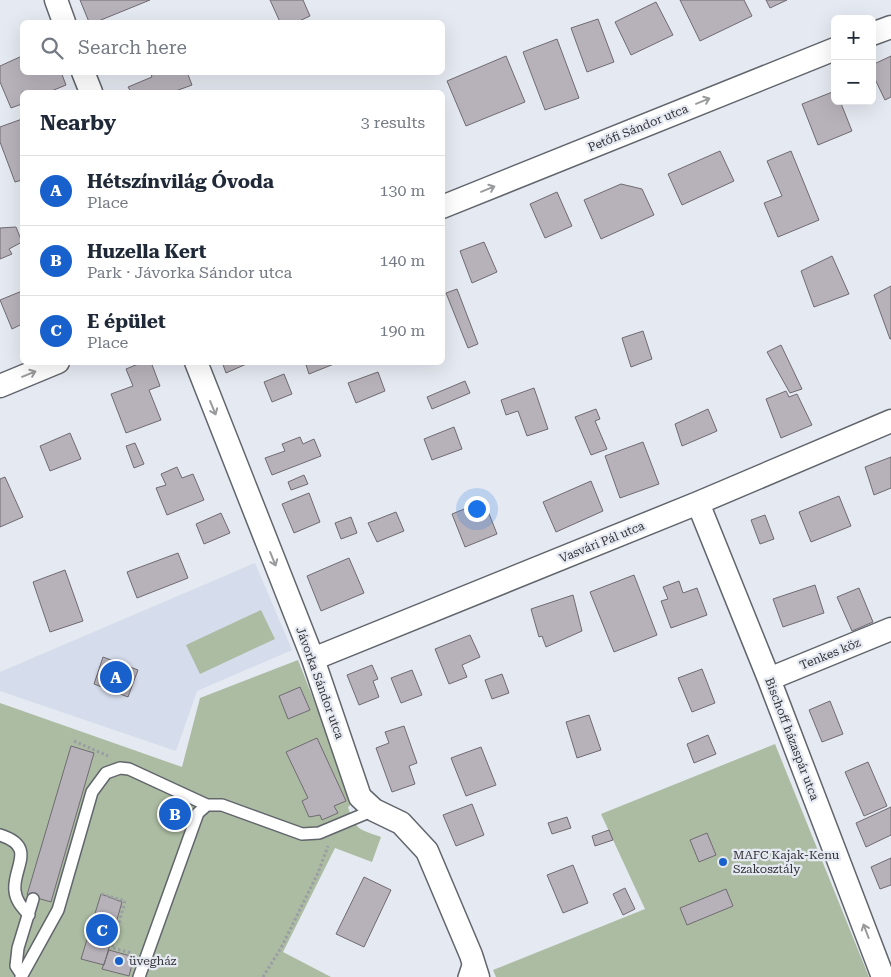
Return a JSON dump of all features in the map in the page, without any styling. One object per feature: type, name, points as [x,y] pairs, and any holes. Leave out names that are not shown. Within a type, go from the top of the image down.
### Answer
[{"type":"street","points":[[56,0],[63,20]]},
{"type":"street","points":[[876,33],[891,27]]},
{"type":"street","name":"Petőfi Sándor utca","points":[[445,206],[831,51]]},
{"type":"street","points":[[85,75],[90,90]]},
{"type":"street","points":[[0,386],[51,365]]},
{"type":"street","name":"Jávorka Sándor utca","points":[[197,365],[313,660],[360,797],[374,810],[401,823],[427,851],[471,955],[478,977]]},
{"type":"street","name":"Vasvári Pál utca","points":[[313,660],[698,503],[891,421]]},
{"type":"street","name":"Bischoff házaspár utca","points":[[698,503],[769,679],[883,977]]},
{"type":"street","name":"Tenkes köz","points":[[769,679],[891,630]]},
{"type":"lane","points":[[22,976],[58,910],[92,792],[106,773],[112,770],[129,769],[207,805],[222,805],[302,834],[319,833],[374,810]]},
{"type":"lane","points":[[139,977],[198,813],[207,805]]},
{"type":"lane","points":[[0,835],[9,838],[18,845],[22,857],[15,889],[19,904],[28,915]]},
{"type":"lane","points":[[22,976],[16,966],[18,948],[33,899]]},
{"type":"lane","points":[[464,977],[471,955]]},
{"type":"path","points":[[74,741],[92,747]]},
{"type":"path","points":[[263,977],[282,948],[318,873],[332,828]]},
{"type":"path","points":[[101,894],[125,901],[112,948],[147,957]]},
{"type":"shaded area","points":[[255,563],[292,650],[197,691],[176,751],[0,691],[0,672]]},
{"type":"green space","points":[[261,610],[275,639],[200,674],[186,645]]},
{"type":"green space","points":[[298,660],[354,802],[348,807],[353,821],[359,828],[381,837],[372,862],[335,848],[283,952],[331,977],[0,977],[0,703],[182,767],[200,698]]},
{"type":"green space","name":"MAFC Kajak-Kenu Szakosztály","points":[[775,744],[869,977],[496,977],[493,970],[645,909],[601,814]]},
{"type":"building","points":[[80,0],[150,0],[101,20],[88,20]]},
{"type":"building","points":[[270,0],[303,0],[310,16],[301,20],[279,20]]},
{"type":"building","points":[[680,0],[744,0],[752,16],[700,41]]},
{"type":"building","points":[[766,0],[787,0],[770,8]]},
{"type":"building","points":[[656,2],[673,35],[631,55],[615,22]]},
{"type":"building","points":[[598,19],[614,62],[587,72],[571,28]]},
{"type":"building","points":[[557,39],[579,98],[545,110],[523,52]]},
{"type":"building","points":[[506,56],[525,102],[466,126],[447,81]]},
{"type":"building","points":[[891,56],[891,97],[885,100],[876,81],[876,63]]},
{"type":"building","points":[[20,57],[20,75],[62,75],[66,85],[54,90],[20,90],[20,105],[11,108],[0,82],[0,66]]},
{"type":"building","points":[[151,75],[188,75],[192,85],[178,90],[130,90],[128,87],[152,77]]},
{"type":"building","points":[[831,93],[831,105],[842,105],[852,131],[818,145],[802,104]]},
{"type":"building","points":[[20,120],[20,181],[15,182],[0,142],[0,127]]},
{"type":"building","points":[[720,151],[734,181],[682,205],[668,174]]},
{"type":"building","points":[[791,151],[819,220],[778,237],[764,203],[782,196],[767,161]]},
{"type":"building","points":[[621,184],[642,189],[654,215],[601,239],[584,200]]},
{"type":"building","points":[[557,192],[572,226],[545,238],[530,204]]},
{"type":"building","points":[[16,227],[20,243],[9,249],[12,254],[0,259],[0,228]]},
{"type":"building","points":[[484,242],[497,272],[472,283],[460,251]]},
{"type":"building","points":[[832,256],[849,294],[814,307],[801,271]]},
{"type":"building","points":[[891,286],[891,339],[890,339],[874,295]]},
{"type":"building","points":[[457,289],[478,344],[468,348],[446,293]]},
{"type":"building","points":[[20,292],[20,325],[12,329],[0,300]]},
{"type":"building","points":[[643,331],[652,359],[631,367],[622,338]]},
{"type":"building","points":[[781,345],[802,389],[790,393],[767,352]]},
{"type":"building","points":[[136,365],[152,365],[160,386],[149,390],[161,420],[126,433],[111,394],[133,386],[126,369]]},
{"type":"building","points":[[223,365],[244,365],[226,373]]},
{"type":"building","points":[[306,365],[332,365],[309,374]]},
{"type":"building","points":[[378,372],[385,391],[356,403],[348,383]]},
{"type":"building","points":[[284,374],[292,394],[272,402],[264,382]]},
{"type":"building","points":[[465,381],[470,393],[432,409],[427,397]]},
{"type":"building","points":[[534,388],[548,429],[527,436],[518,411],[506,415],[501,400]]},
{"type":"building","points":[[786,391],[789,397],[797,394],[812,425],[781,438],[766,399]]},
{"type":"building","points":[[596,409],[600,419],[595,421],[607,449],[591,455],[575,417]]},
{"type":"building","points":[[708,409],[717,431],[682,446],[675,424]]},
{"type":"building","points":[[454,427],[462,449],[432,460],[424,439]]},
{"type":"building","points":[[70,433],[81,459],[50,471],[40,446]]},
{"type":"building","points":[[300,437],[303,444],[314,439],[321,456],[272,475],[265,458],[285,451],[282,444]]},
{"type":"building","points":[[643,442],[659,484],[620,498],[605,456]]},
{"type":"building","points":[[135,443],[144,464],[134,468],[126,446]]},
{"type":"building","points":[[891,457],[891,488],[874,495],[865,467]]},
{"type":"building","points":[[177,467],[182,478],[193,474],[204,500],[167,515],[156,488],[166,485],[161,474]]},
{"type":"building","points":[[304,475],[308,484],[291,490],[288,482]]},
{"type":"building","points":[[5,477],[23,517],[0,527],[0,479]]},
{"type":"building","points":[[591,481],[603,511],[556,532],[543,502]]},
{"type":"building","points":[[309,493],[320,522],[294,533],[282,504]]},
{"type":"building","points":[[839,496],[851,526],[811,542],[799,512]]},
{"type":"building","points":[[484,501],[497,534],[465,547],[452,514]]},
{"type":"building","points":[[396,512],[404,531],[377,542],[368,523]]},
{"type":"building","points":[[221,513],[230,533],[204,544],[196,524]]},
{"type":"building","points":[[765,515],[774,539],[760,544],[751,520]]},
{"type":"building","points":[[351,517],[357,533],[341,539],[335,523]]},
{"type":"building","points":[[178,553],[188,578],[137,598],[127,572]]},
{"type":"building","points":[[349,558],[364,593],[321,611],[307,576]]},
{"type":"building","points":[[65,570],[83,621],[50,632],[33,582]]},
{"type":"building","points":[[634,575],[657,635],[614,652],[590,592]]},
{"type":"building","points":[[679,581],[683,593],[697,588],[707,615],[671,628],[661,601],[668,599],[663,587]]},
{"type":"building","points":[[815,585],[824,613],[783,627],[773,599]]},
{"type":"building","points":[[859,588],[873,622],[852,631],[837,597]]},
{"type":"building","points":[[573,595],[582,631],[546,647],[542,636],[539,637],[531,609]]},
{"type":"building","points":[[470,635],[480,657],[462,665],[467,677],[449,684],[435,649]]},
{"type":"building","points":[[103,657],[138,670],[128,697],[94,684]]},
{"type":"building","points":[[372,665],[378,679],[373,681],[379,697],[359,705],[347,675]]},
{"type":"building","points":[[702,669],[715,703],[692,712],[678,678]]},
{"type":"building","points":[[412,670],[422,695],[401,703],[391,678]]},
{"type":"building","points":[[502,674],[509,693],[492,699],[485,680]]},
{"type":"building","points":[[300,687],[310,710],[288,719],[279,696]]},
{"type":"building","points":[[830,701],[843,734],[822,742],[809,710]]},
{"type":"building","points":[[589,715],[601,750],[577,758],[566,722]]},
{"type":"building","points":[[404,726],[417,763],[409,766],[415,784],[392,792],[376,748],[389,743],[385,732]]},
{"type":"building","points":[[708,735],[716,754],[694,763],[687,744]]},
{"type":"building","points":[[317,738],[346,801],[334,806],[338,813],[322,820],[320,815],[309,817],[302,801],[308,798],[286,752]]},
{"type":"building","points":[[71,746],[94,753],[51,902],[27,895]]},
{"type":"building","points":[[481,747],[496,785],[466,796],[451,758]]},
{"type":"building","points":[[868,762],[887,806],[864,816],[845,772]]},
{"type":"building","points":[[472,804],[484,835],[456,846],[443,815]]},
{"type":"building","points":[[891,807],[891,835],[866,847],[856,823]]},
{"type":"building","points":[[567,817],[571,828],[552,834],[548,823]]},
{"type":"building","points":[[609,830],[613,840],[595,846],[592,836]]},
{"type":"building","points":[[707,833],[716,855],[699,862],[690,840]]},
{"type":"building","points":[[891,858],[891,885],[880,889],[871,867]]},
{"type":"building","points":[[573,865],[588,903],[563,913],[547,875]]},
{"type":"building","points":[[364,877],[391,890],[364,947],[336,934]]},
{"type":"building","points":[[625,888],[635,909],[623,915],[613,894]]},
{"type":"building","points":[[726,889],[733,906],[687,925],[680,908]]},
{"type":"building","points":[[101,894],[122,902],[104,965],[81,959]]},
{"type":"building","name":"üvegház","points":[[109,950],[134,957],[129,976],[102,969]]},
{"type":"place","name":"Hétszínvilág Óvoda","points":[[116,677]]},
{"type":"place","name":"Huzella Kert","points":[[175,814]]},
{"type":"place","name":"MAFC Kajak-Kenu Szakosztály","points":[[723,862]]},
{"type":"place","name":"E épület","points":[[102,930]]},
{"type":"place","name":"üvegház","points":[[119,961]]}]
